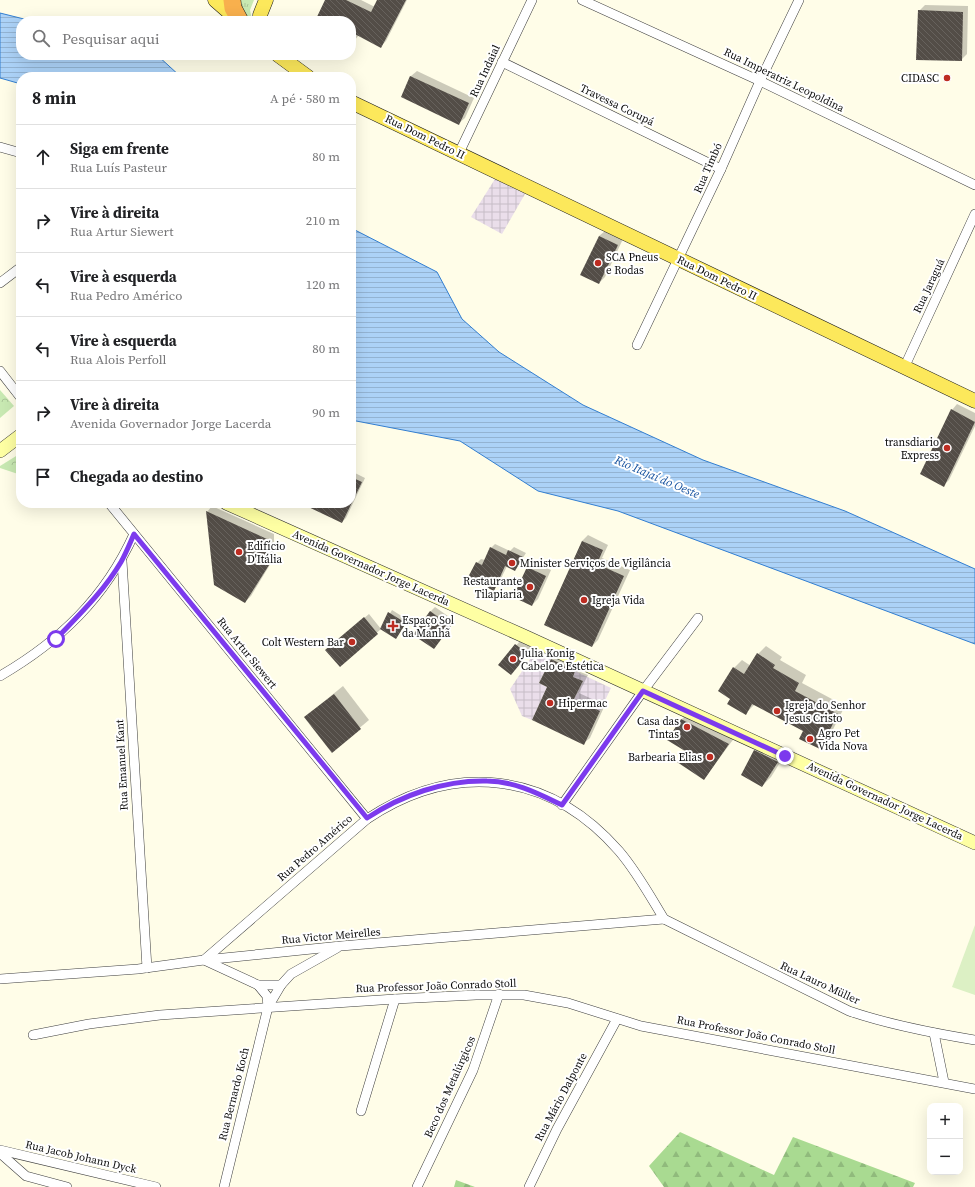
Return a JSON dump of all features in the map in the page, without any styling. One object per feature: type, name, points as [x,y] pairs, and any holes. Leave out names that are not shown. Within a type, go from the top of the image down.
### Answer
[{"type":"highway","points":[[232,0],[233,8],[237,16]]},
{"type":"main road","points":[[215,0],[233,16]]},
{"type":"main road","points":[[260,16],[261,10],[266,0]]},
{"type":"main road","points":[[285,60],[301,72]]},
{"type":"main road","name":"Rua Dom Pedro II","points":[[356,104],[975,401]]},
{"type":"main road","points":[[0,451],[16,439]]},
{"type":"main road","name":"Avenida Governador Jorge Lacerda","points":[[237,508],[975,843]]},
{"type":"street","name":"Rua Indaial","points":[[460,154],[532,0]]},
{"type":"street","name":"Rua Imperatriz Leopoldina","points":[[582,0],[760,81],[975,185]]},
{"type":"street","name":"Rua Timbó","points":[[637,344],[721,169],[760,81],[799,0]]},
{"type":"street","name":"Travessa Corupá","points":[[502,62],[721,169]]},
{"type":"street","points":[[0,148],[16,152]]},
{"type":"street","name":"Rua Jaraguá","points":[[904,368],[975,214]]},
{"type":"street","points":[[0,283],[16,271]]},
{"type":"street","points":[[0,371],[16,392]]},
{"type":"street","name":"Rua Artur Siewert","points":[[113,508],[367,818]]},
{"type":"street","points":[[0,676],[22,664],[56,639],[91,603],[108,582],[122,561],[134,534]]},
{"type":"street","name":"Rua Emanuel Kant","points":[[122,561],[146,968]]},
{"type":"street","points":[[562,805],[643,691],[698,618]]},
{"type":"street","name":"Rua Pedro Américo","points":[[204,960],[367,818],[382,808],[420,792],[464,782],[488,781],[514,786],[538,793],[562,805],[603,835],[619,852],[637,875],[664,919]]},
{"type":"street","name":"Rua Victor Meirelles","points":[[0,979],[146,968],[204,960],[341,946],[664,919]]},
{"type":"street","name":"Rua Lauro Müller","points":[[664,919],[849,1011],[874,1020],[975,1040]]},
{"type":"street","name":"Rua Bernardo Koch","points":[[224,1187],[268,1007],[281,984],[291,974],[341,946]]},
{"type":"street","points":[[204,960],[258,985],[267,996],[268,1007]]},
{"type":"street","points":[[258,985],[281,984]]},
{"type":"street","name":"Rua Professor João Conrado Stoll","points":[[33,1035],[124,1019],[268,1007],[499,994],[546,998],[641,1026],[975,1089]]},
{"type":"street","name":"Beco dos Metalúrgicos","points":[[417,1187],[472,1070],[499,994]]},
{"type":"street","points":[[361,1112],[395,999]]},
{"type":"street","name":"Rua Mário Dalponte","points":[[529,1187],[563,1117],[617,1019]]},
{"type":"street","points":[[934,1033],[944,1082]]},
{"type":"street","name":"Rua Jacob Johann Dyck","points":[[0,1150],[129,1184],[156,1187]]},
{"type":"street","points":[[0,1153],[26,1176],[67,1187]]},
{"type":"shaded area","points":[[495,179],[525,194],[502,234],[471,217]]},
{"type":"shaded area","points":[[535,652],[551,659],[539,683],[547,687],[532,720],[522,716],[510,689]]},
{"type":"shaded area","points":[[575,671],[611,688],[600,711],[574,699],[583,681],[573,677]]},
{"type":"green space","points":[[238,0],[254,0],[250,10],[251,16],[246,15]]},
{"type":"green space","points":[[0,390],[14,406],[0,418]]},
{"type":"green space","points":[[16,456],[16,473],[0,468],[0,466]]},
{"type":"green space","points":[[975,925],[975,995],[952,987]]},
{"type":"green space","points":[[680,1132],[774,1175],[793,1137],[915,1183],[913,1187],[664,1187],[649,1166]]},
{"type":"green space","points":[[456,1180],[475,1187],[454,1187]]},
{"type":"water","points":[[0,13],[16,17],[16,60],[162,60],[176,72],[16,72],[16,83],[0,78]]},
{"type":"water","name":"Rio Itajaí do Oeste","points":[[356,231],[437,272],[462,319],[499,352],[583,405],[703,460],[845,511],[975,569],[975,644],[618,511],[538,491],[460,441],[356,421]]},
{"type":"building","points":[[325,0],[346,0],[371,12],[377,0],[406,0],[381,48],[356,35],[356,16],[317,16]]},
{"type":"building","points":[[918,10],[963,12],[962,61],[916,60]]},
{"type":"building","points":[[410,76],[469,103],[459,125],[401,97]]},
{"type":"building","name":"SCA Pneus e Rodas","points":[[599,236],[618,245],[599,284],[580,275]]},
{"type":"building","name":"transdiario Express","points":[[951,409],[975,422],[944,487],[920,474]]},
{"type":"building","points":[[356,479],[362,482],[356,494]]},
{"type":"building","points":[[310,508],[349,508],[342,523]]},
{"type":"building","name":"Edifício D'Itália","points":[[206,511],[269,540],[269,565],[245,603],[214,585]]},
{"type":"building","name":"Igreja Vida","points":[[582,541],[603,550],[597,564],[624,576],[592,647],[544,625]]},
{"type":"building","points":[[490,547],[506,555],[508,550],[523,557],[515,571],[505,566],[494,591],[478,583],[477,586],[466,581],[476,562],[482,565]]},
{"type":"building","name":"Restaurante Tilapiaria","points":[[527,567],[546,576],[532,606],[513,597]]},
{"type":"building","points":[[430,611],[451,626],[434,649],[413,635]]},
{"type":"building","name":"Espaço Sol da Manhã","points":[[388,612],[406,623],[396,639],[380,629]]},
{"type":"building","name":"Colt Western Bar","points":[[364,617],[378,634],[340,667],[325,650]]},
{"type":"building","name":"Julia Konig Cabelo e Estética","points":[[515,644],[528,654],[511,675],[498,665]]},
{"type":"building","points":[[757,653],[775,665],[773,668],[799,683],[795,691],[838,714],[820,749],[799,739],[803,731],[752,704],[746,715],[727,704],[730,699],[718,691],[733,667],[744,674]]},
{"type":"building","points":[[551,659],[575,671],[573,677],[583,681],[574,699],[600,711],[584,745],[532,720],[547,687],[539,683]]},
{"type":"building","points":[[334,694],[361,729],[332,753],[304,717]]},
{"type":"building","points":[[681,719],[729,744],[704,780],[677,762],[685,751],[667,740]]},
{"type":"building","points":[[754,750],[778,762],[762,787],[741,775]]},
{"type":"place","name":"CIDASC","points":[[947,78]]},
{"type":"place","name":"SCA Pneus e Rodas","points":[[598,263]]},
{"type":"place","name":"transdiario Express","points":[[947,448]]},
{"type":"place","name":"Edifício D'Itália","points":[[239,552]]},
{"type":"place","name":"Minister Serviços de Vigilância","points":[[512,563]]},
{"type":"place","name":"Restaurante Tilapiaria","points":[[530,587]]},
{"type":"place","name":"Igreja Vida","points":[[584,600]]},
{"type":"place","name":"Espaço Sol da Manhã","points":[[393,626]]},
{"type":"place","name":"Colt Western Bar","points":[[352,642]]},
{"type":"place","name":"Julia Konig Cabelo e Estética","points":[[513,659]]},
{"type":"place","name":"Hipermac","points":[[550,703]]},
{"type":"place","name":"Igreja do Senhor Jesus Cristo","points":[[777,711]]},
{"type":"place","name":"Casa das Tintas","points":[[687,727]]},
{"type":"place","name":"Agro Pet Vida Nova","points":[[810,739]]},
{"type":"place","name":"Barbearia Elias","points":[[710,757]]},
{"type":"route","points":[[56,639],[91,603],[108,582],[122,561],[134,534],[367,818],[382,808],[420,792],[443,785],[464,782],[488,781],[514,786],[538,793],[562,805],[643,691],[785,756]]}]
